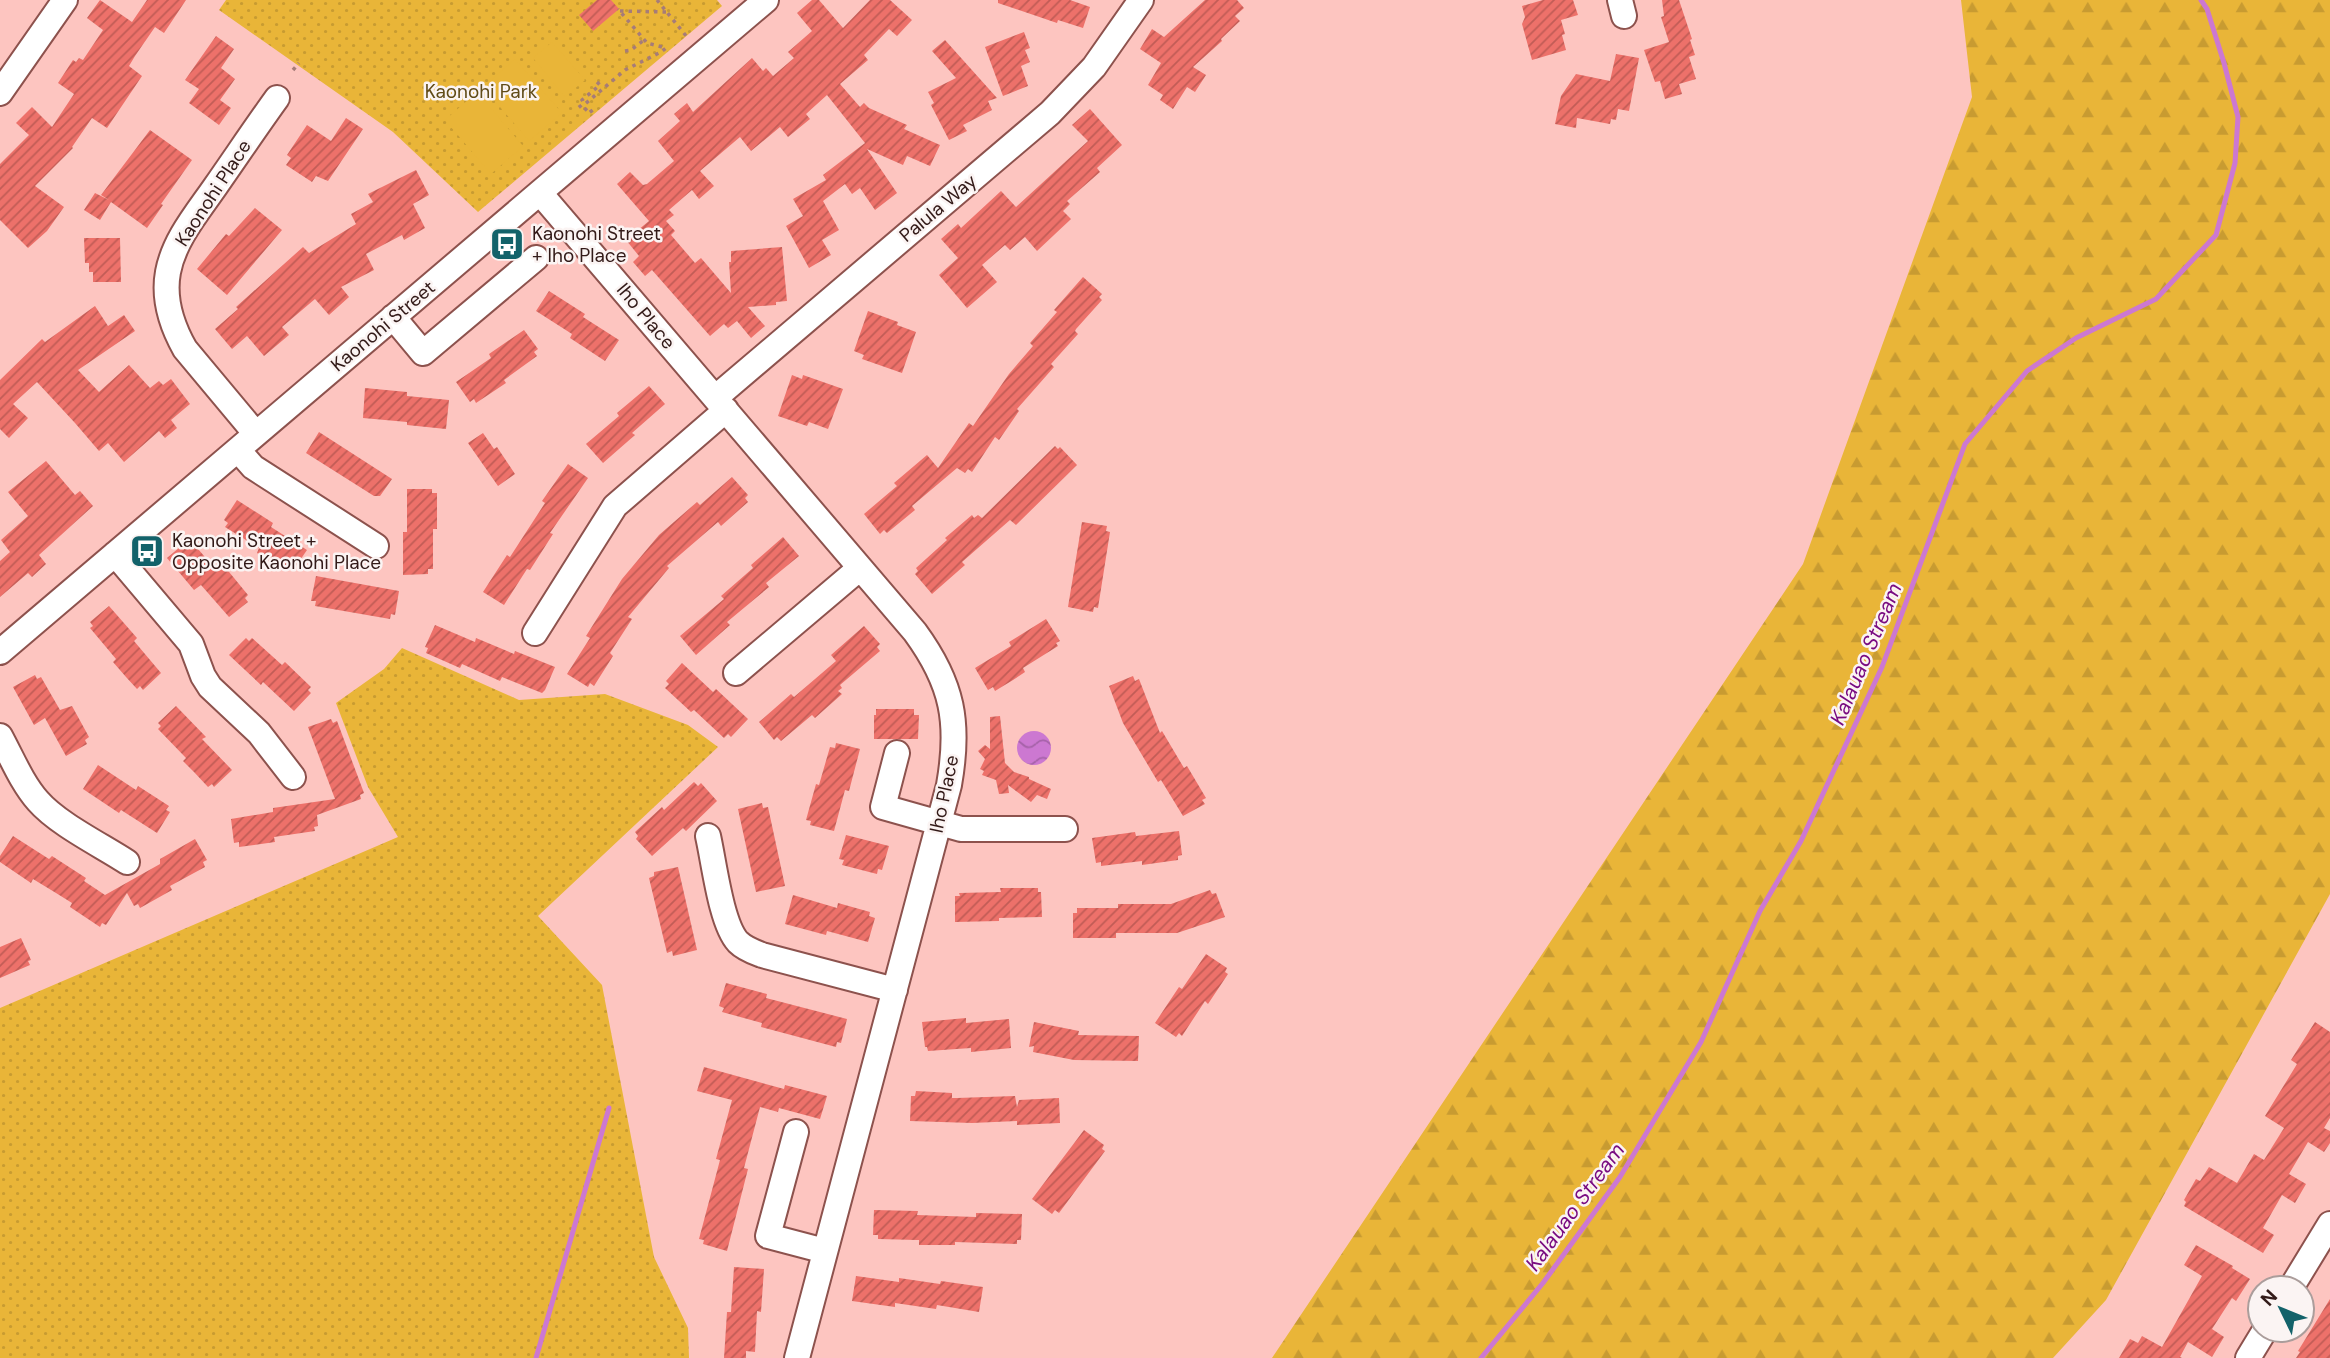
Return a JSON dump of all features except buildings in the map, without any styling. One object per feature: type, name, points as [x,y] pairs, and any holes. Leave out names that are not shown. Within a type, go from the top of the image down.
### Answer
[{"type":"street","points":[[0,93],[65,0]]},
{"type":"street","name":"Kaonohi Street","points":[[0,652],[766,0]]},
{"type":"street","name":"Palula Way","points":[[535,633],[615,506],[720,404],[1050,113],[1094,67],[1141,0]]},
{"type":"street","name":"Kaonohi Place","points":[[277,97],[188,226],[174,253],[167,286],[170,317],[185,349],[247,442],[253,467],[376,546]]},
{"type":"street","name":"Iho Place","points":[[540,193],[928,650],[946,687],[951,705],[955,742],[949,785],[797,1358]]},
{"type":"street","points":[[393,317],[423,353],[534,246]]},
{"type":"street","points":[[115,554],[191,643],[210,687],[258,733],[293,777]]},
{"type":"street","points":[[736,673],[860,568]]},
{"type":"street","points":[[0,736],[39,802],[51,813],[127,862]]},
{"type":"street","points":[[897,753],[883,807],[961,829],[1065,828]]},
{"type":"street","points":[[708,836],[726,922],[738,941],[748,950],[895,990]]},
{"type":"street","points":[[796,1132],[768,1236],[825,1251]]},
{"type":"street","points":[[2300,1274],[2330,1224]]},
{"type":"path","points":[[657,0],[687,37]]},
{"type":"path","points":[[667,12],[619,10],[647,43],[674,49]]},
{"type":"path","points":[[625,51],[631,50],[644,40]]},
{"type":"path","points":[[597,82],[600,85],[582,100],[585,104],[625,70],[666,48]]},
{"type":"path","points":[[293,70],[299,63]]},
{"type":"path","points":[[579,105],[584,111],[588,107],[595,116]]},
{"type":"path","points":[[533,229],[534,246]]},
{"type":"green space","name":"Kaonohi Park","points":[[226,0],[717,0],[722,6],[478,212],[393,132],[219,10]]},
{"type":"green space","points":[[1961,0],[2330,0],[2330,894],[2106,1300],[2053,1358],[1272,1358],[1803,564],[1972,97]]},
{"type":"green space","points":[[552,42],[585,80],[565,97],[533,58]]},
{"type":"green space","points":[[515,59],[562,113],[529,141],[483,87]]},
{"type":"green space","points":[[477,92],[523,146],[491,174],[445,120]]},
{"type":"green space","points":[[402,648],[519,700],[605,694],[688,725],[718,747],[538,916],[602,985],[654,1257],[688,1328],[689,1358],[0,1358],[0,1008],[398,837],[368,787],[336,703],[384,669]]},
{"type":"water","points":[[1034,731],[1046,736],[1051,748],[1046,760],[1034,765],[1022,760],[1017,748],[1022,736]]},
{"type":"waterway","name":"Kalauao Stream","points":[[1481,1358],[1543,1283],[1620,1177],[1701,1042],[1760,911],[1801,841],[1882,667],[1965,444],[2027,371],[2076,338],[2156,299],[2216,235],[2235,163],[2238,117],[2207,9],[2201,0]]},
{"type":"waterway","points":[[536,1358],[609,1108]]},
{"type":"place","name":"Kaonohi Street + Iho Place","points":[[507,244]]},
{"type":"place","name":"Kaonohi Street + Opposite Kaonohi Place","points":[[147,551]]}]
